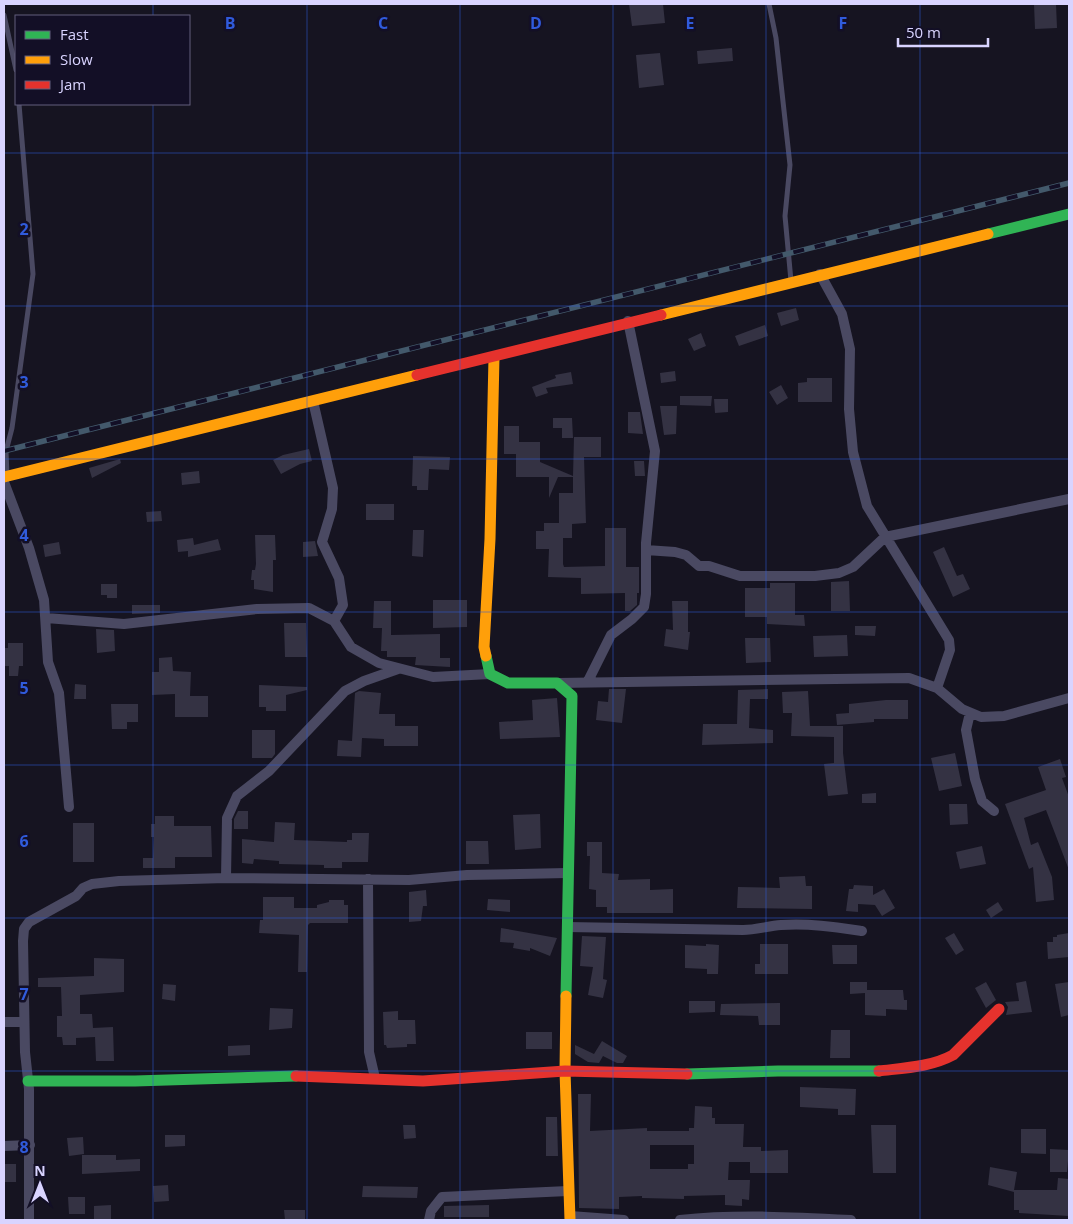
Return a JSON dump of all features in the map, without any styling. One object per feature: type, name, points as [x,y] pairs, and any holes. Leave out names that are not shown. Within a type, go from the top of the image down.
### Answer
[{"type":"street","points":[[69,807],[59,692],[48,662],[44,600],[29,548],[5,478],[494,357],[628,321],[1069,214]]},
{"type":"street","points":[[820,274],[842,314],[850,349],[849,408],[853,452],[867,506],[949,640],[950,650],[937,688]]},
{"type":"street","points":[[588,681],[612,635],[644,607],[646,594],[646,550],[655,451],[628,321]]},
{"type":"street","points":[[490,674],[484,647],[490,539],[494,357]]},
{"type":"street","points":[[314,401],[332,488],[332,510],[322,542],[339,578],[343,605],[334,621]]},
{"type":"street","points":[[646,550],[675,552],[686,555],[699,566],[709,566],[740,576],[815,576],[838,573],[852,567],[885,537],[1069,499]]},
{"type":"street","points":[[46,618],[124,624],[257,609],[309,608],[334,621],[351,647],[379,663],[433,677],[490,674],[508,682],[557,683],[588,681],[718,682],[909,678],[937,688],[962,709],[981,717],[1004,716],[1069,698]]},
{"type":"street","points":[[226,878],[227,818],[237,796],[269,772],[345,690],[399,668]]},
{"type":"street","points":[[557,683],[572,696],[567,873],[565,1071],[570,1218],[624,1220]]},
{"type":"street","points":[[970,712],[966,730],[975,779],[982,801],[994,811]]},
{"type":"street","points":[[29,1220],[30,1145],[28,1081],[24,1052],[23,940],[24,929],[29,922],[76,896],[83,888],[92,884],[119,881],[226,878],[368,879],[567,873]]},
{"type":"street","points":[[368,879],[369,1052],[375,1078]]},
{"type":"street","points":[[567,927],[759,930],[779,925],[803,924],[862,931]]},
{"type":"street","points":[[28,1081],[135,1081],[284,1075],[423,1081],[565,1071],[705,1075],[778,1071],[879,1071],[926,1065],[944,1060],[953,1055],[999,1009]]},
{"type":"street","points":[[4,1022],[24,1022]]},
{"type":"street","points":[[4,1146],[30,1145]]},
{"type":"street","points":[[429,1220],[431,1211],[442,1197],[568,1191]]},
{"type":"street","points":[[680,1220],[797,1217],[850,1220]]},
{"type":"lane","points":[[770,4],[776,38],[790,165],[785,216],[791,282]]},
{"type":"lane","points":[[4,15],[15,65]]},
{"type":"lane","points":[[5,478],[6,451],[12,428],[33,274],[20,105]]},
{"type":"building","points":[[629,4],[663,4],[665,23],[632,26]]},
{"type":"building","points":[[1034,4],[1056,4],[1057,28],[1035,29]]},
{"type":"building","points":[[732,48],[733,61],[698,64],[697,51]]},
{"type":"building","points":[[660,53],[664,85],[639,88],[636,55]]},
{"type":"building","points":[[796,308],[799,320],[781,326],[777,313]]},
{"type":"building","points":[[765,325],[768,336],[739,346],[735,336]]},
{"type":"building","points":[[701,333],[706,346],[694,351],[688,339]]},
{"type":"building","points":[[675,371],[676,381],[661,383],[660,373]]},
{"type":"building","points":[[571,372],[573,384],[546,388],[548,393],[536,397],[532,387],[556,378],[555,375]]},
{"type":"building","points":[[807,378],[832,378],[832,402],[798,402],[798,383],[807,382]]},
{"type":"building","points":[[781,385],[788,398],[777,405],[769,392]]},
{"type":"building","points":[[680,396],[712,396],[711,406],[680,405]]},
{"type":"building","points":[[714,399],[728,399],[728,412],[715,413]]},
{"type":"building","points":[[660,406],[677,406],[676,434],[664,435]]},
{"type":"building","points":[[628,412],[640,412],[643,434],[628,433]]},
{"type":"building","points":[[553,418],[572,418],[573,438],[562,438],[562,428],[553,428]]},
{"type":"building","points":[[504,426],[519,426],[519,442],[540,442],[540,462],[573,476],[574,437],[601,437],[601,457],[584,457],[586,523],[572,524],[572,538],[563,538],[563,564],[564,567],[605,566],[605,528],[626,528],[626,567],[639,567],[637,605],[630,611],[625,611],[625,593],[581,594],[581,578],[548,577],[549,549],[536,549],[536,531],[544,531],[544,523],[559,523],[559,493],[573,493],[573,477],[558,477],[549,498],[549,477],[516,477],[516,454],[504,454]]},
{"type":"building","points":[[309,449],[312,461],[300,464],[281,474],[273,460],[283,455]]},
{"type":"building","points":[[413,456],[450,457],[449,470],[429,469],[428,490],[417,490],[417,486],[412,486]]},
{"type":"building","points":[[120,459],[121,463],[92,478],[89,468]]},
{"type":"building","points":[[634,461],[644,461],[645,476],[635,476]]},
{"type":"building","points":[[199,471],[200,483],[182,485],[181,473]]},
{"type":"building","points":[[366,504],[394,504],[394,520],[366,520]]},
{"type":"building","points":[[161,511],[162,521],[147,522],[146,512]]},
{"type":"building","points":[[413,530],[424,530],[423,557],[412,556]]},
{"type":"building","points":[[255,535],[275,535],[276,560],[273,560],[273,592],[254,589],[254,580],[251,580],[252,570],[255,570],[256,564]]},
{"type":"building","points":[[193,538],[194,545],[218,539],[221,550],[188,557],[188,551],[178,552],[177,540]]},
{"type":"building","points":[[315,541],[318,556],[303,557],[303,542]]},
{"type":"building","points":[[59,542],[61,554],[45,557],[43,545]]},
{"type":"building","points":[[944,547],[957,576],[963,574],[970,589],[953,597],[933,552]]},
{"type":"building","points":[[849,581],[850,611],[831,611],[831,582]]},
{"type":"building","points":[[770,583],[795,583],[795,615],[804,615],[805,626],[767,624],[767,617],[745,617],[745,588],[770,588]]},
{"type":"building","points":[[101,584],[117,584],[117,598],[107,598],[107,595],[101,595]]},
{"type":"building","points":[[433,600],[467,600],[467,627],[433,628]]},
{"type":"building","points":[[374,601],[391,601],[391,635],[440,634],[440,658],[450,658],[450,667],[415,665],[416,657],[387,657],[387,651],[381,651],[382,628],[373,628]]},
{"type":"building","points":[[672,601],[688,601],[688,632],[690,632],[688,650],[664,646],[666,629],[673,630]]},
{"type":"building","points":[[132,605],[160,605],[160,613],[132,614]]},
{"type":"building","points":[[284,623],[306,623],[307,657],[285,657]]},
{"type":"building","points":[[855,626],[876,626],[875,636],[855,635]]},
{"type":"building","points":[[96,629],[114,630],[115,651],[97,653]]},
{"type":"building","points":[[847,635],[848,656],[814,657],[813,636]]},
{"type":"building","points":[[745,638],[770,638],[771,662],[746,663]]},
{"type":"building","points":[[8,643],[23,643],[23,666],[19,666],[18,676],[9,676],[9,666],[4,666],[4,648],[8,648]]},
{"type":"building","points":[[172,657],[173,671],[191,672],[190,696],[208,696],[208,717],[175,717],[175,694],[152,695],[152,672],[159,672],[159,658]]},
{"type":"building","points":[[75,684],[86,685],[86,699],[74,699]]},
{"type":"building","points":[[259,685],[307,687],[307,690],[286,695],[286,711],[266,711],[266,707],[259,707]]},
{"type":"building","points":[[609,689],[626,689],[622,723],[596,720],[598,701],[608,702]]},
{"type":"building","points":[[768,689],[768,699],[750,699],[749,728],[773,730],[773,743],[702,745],[703,724],[737,724],[738,690]]},
{"type":"building","points":[[359,691],[381,693],[379,714],[395,714],[395,726],[418,726],[418,746],[384,746],[384,739],[362,738],[361,757],[337,756],[338,740],[352,741],[355,693]]},
{"type":"building","points":[[808,691],[810,726],[843,726],[843,753],[848,794],[828,796],[824,764],[834,763],[834,737],[791,736],[792,713],[783,713],[782,692]]},
{"type":"building","points":[[557,698],[560,737],[500,739],[499,722],[533,720],[532,700]]},
{"type":"building","points":[[908,700],[908,719],[874,719],[874,722],[837,725],[836,714],[849,713],[849,704]]},
{"type":"building","points":[[111,704],[138,704],[138,722],[127,722],[127,729],[112,729]]},
{"type":"building","points":[[252,730],[275,730],[275,754],[272,758],[252,758]]},
{"type":"building","points":[[955,753],[962,786],[939,791],[931,758]]},
{"type":"building","points":[[1060,759],[1066,777],[1062,778],[1069,797],[1069,870],[1046,810],[1024,818],[1031,845],[1038,842],[1052,877],[1054,900],[1036,902],[1033,867],[1029,869],[1005,804],[1046,790],[1038,767]]},
{"type":"building","points":[[876,793],[876,803],[862,803],[862,794]]},
{"type":"building","points":[[949,804],[967,804],[968,824],[950,825]]},
{"type":"building","points":[[238,811],[248,811],[248,829],[234,829],[234,819]]},
{"type":"building","points":[[540,814],[541,848],[515,850],[513,815]]},
{"type":"building","points":[[155,816],[174,816],[174,826],[211,826],[212,857],[175,857],[175,868],[143,868],[143,858],[153,858],[154,837],[151,837],[151,824],[155,824]]},
{"type":"building","points":[[275,822],[295,823],[294,840],[347,842],[347,840],[352,840],[352,833],[369,833],[368,862],[342,862],[342,868],[324,868],[324,865],[279,864],[279,861],[254,859],[253,864],[242,863],[242,839],[274,842]]},
{"type":"building","points":[[73,823],[94,823],[94,862],[73,862]]},
{"type":"building","points":[[466,841],[488,841],[489,864],[466,864]]},
{"type":"building","points":[[587,842],[602,842],[602,873],[619,874],[618,880],[650,879],[650,890],[673,889],[673,913],[607,913],[607,907],[596,907],[596,890],[589,889],[590,856],[587,856]]},
{"type":"building","points":[[982,846],[986,864],[960,869],[956,852]]},
{"type":"building","points":[[805,876],[806,886],[812,886],[812,909],[737,908],[738,887],[780,888],[779,877]]},
{"type":"building","points":[[854,885],[873,886],[873,895],[884,889],[895,908],[882,916],[875,905],[858,904],[858,912],[846,911],[849,889],[853,889]]},
{"type":"building","points":[[426,890],[427,906],[423,906],[421,921],[409,922],[409,892]]},
{"type":"building","points":[[263,897],[294,897],[294,908],[317,908],[317,905],[329,902],[329,900],[344,900],[344,905],[348,905],[348,923],[310,923],[308,925],[307,972],[298,972],[299,935],[259,933],[260,920],[263,920]]},
{"type":"building","points":[[488,899],[510,900],[510,912],[487,910]]},
{"type":"building","points":[[998,902],[1003,910],[991,918],[986,910]]},
{"type":"building","points":[[501,928],[557,938],[550,956],[530,948],[530,951],[513,948],[514,943],[500,942]]},
{"type":"building","points":[[954,933],[964,950],[956,955],[945,938]]},
{"type":"building","points":[[1069,933],[1069,957],[1048,959],[1047,942],[1053,942],[1053,937],[1057,937],[1057,935]]},
{"type":"building","points":[[582,936],[606,937],[603,979],[607,980],[603,998],[588,995],[593,967],[580,966]]},
{"type":"building","points":[[706,944],[719,945],[718,974],[707,974],[707,969],[685,968],[685,945],[706,946]]},
{"type":"building","points":[[760,944],[788,944],[788,974],[755,974],[755,964],[760,964]]},
{"type":"building","points":[[832,945],[857,945],[857,964],[833,964]]},
{"type":"building","points":[[94,958],[124,959],[124,992],[80,995],[80,1014],[92,1014],[93,1028],[113,1027],[114,1061],[96,1061],[95,1037],[76,1038],[76,1045],[63,1045],[62,1037],[57,1037],[57,1016],[62,1016],[61,987],[38,987],[38,978],[94,976]]},
{"type":"building","points":[[1026,981],[1032,1012],[1006,1015],[1008,1007],[1005,1002],[1019,1001],[1016,983]]},
{"type":"building","points":[[850,982],[867,982],[867,990],[903,990],[904,1000],[907,1000],[907,1010],[886,1009],[886,1016],[865,1015],[865,993],[850,994]]},
{"type":"building","points":[[986,982],[996,1000],[986,1008],[975,988]]},
{"type":"building","points":[[1069,982],[1069,1015],[1061,1017],[1055,984]]},
{"type":"building","points":[[163,984],[176,985],[175,1001],[162,999]]},
{"type":"building","points":[[689,1001],[715,1001],[715,1012],[689,1013]]},
{"type":"building","points":[[780,1003],[780,1025],[759,1025],[758,1016],[720,1015],[721,1004]]},
{"type":"building","points":[[270,1008],[293,1009],[292,1028],[269,1030]]},
{"type":"building","points":[[398,1011],[398,1020],[415,1020],[416,1044],[407,1044],[407,1047],[387,1048],[384,1045],[383,1012]]},
{"type":"building","points":[[831,1030],[850,1030],[850,1058],[830,1058]]},
{"type":"building","points":[[526,1032],[552,1032],[552,1049],[526,1049]]},
{"type":"building","points":[[602,1041],[627,1056],[623,1063],[617,1063],[603,1056],[599,1063],[588,1062],[575,1054],[575,1045],[594,1054]]},
{"type":"building","points":[[250,1045],[250,1055],[228,1056],[228,1046]]},
{"type":"building","points":[[800,1087],[856,1089],[855,1115],[838,1115],[838,1109],[800,1107]]},
{"type":"building","points":[[578,1094],[591,1094],[590,1131],[647,1128],[647,1131],[689,1131],[689,1128],[694,1128],[695,1106],[712,1107],[712,1118],[715,1118],[715,1124],[744,1124],[743,1147],[761,1147],[761,1151],[788,1150],[788,1173],[750,1173],[750,1162],[729,1162],[728,1180],[750,1180],[749,1200],[742,1199],[742,1206],[725,1205],[725,1195],[684,1196],[684,1199],[642,1198],[642,1196],[619,1197],[619,1209],[579,1208]],"holes":[[[650,1145],[694,1145],[694,1164],[688,1164],[688,1169],[650,1169]]]},
{"type":"building","points":[[546,1117],[557,1117],[558,1156],[546,1156]]},
{"type":"building","points":[[403,1125],[415,1125],[416,1138],[404,1139]]},
{"type":"building","points":[[871,1125],[896,1125],[896,1173],[873,1173]]},
{"type":"building","points":[[1021,1129],[1046,1129],[1046,1154],[1021,1153]]},
{"type":"building","points":[[165,1135],[185,1135],[185,1146],[165,1147]]},
{"type":"building","points":[[83,1137],[84,1154],[69,1156],[67,1138]]},
{"type":"building","points":[[1050,1149],[1069,1150],[1067,1172],[1050,1172]]},
{"type":"building","points":[[82,1155],[116,1155],[116,1160],[140,1159],[140,1171],[82,1174]]},
{"type":"building","points":[[4,1164],[16,1164],[16,1182],[4,1182]]},
{"type":"building","points":[[990,1167],[1017,1172],[1014,1190],[1057,1190],[1058,1178],[1069,1179],[1069,1216],[1019,1213],[1019,1210],[1014,1210],[1014,1192],[988,1185]]},
{"type":"building","points":[[168,1185],[169,1201],[154,1202],[153,1186]]},
{"type":"building","points":[[363,1186],[418,1187],[417,1198],[362,1197]]},
{"type":"building","points":[[68,1197],[85,1197],[85,1214],[69,1214]]},
{"type":"building","points":[[111,1205],[111,1220],[94,1220],[94,1206]]},
{"type":"building","points":[[489,1205],[489,1217],[444,1217],[444,1206]]},
{"type":"building","points":[[284,1210],[305,1210],[305,1220],[285,1220]]},
{"type":"railway","points":[[4,451],[1069,183]]},
{"type":"traffic: fast","points":[[988,234],[1069,214]]},
{"type":"traffic: fast","points":[[486,656],[490,674],[508,683],[557,683],[572,696],[566,996]]},
{"type":"traffic: fast","points":[[687,1074],[778,1071],[879,1071]]},
{"type":"traffic: fast","points":[[28,1081],[135,1081],[296,1076]]},
{"type":"traffic: slow","points":[[661,315],[988,234]]},
{"type":"traffic: slow","points":[[486,656],[484,647],[490,539],[494,357]]},
{"type":"traffic: slow","points":[[4,477],[417,375]]},
{"type":"traffic: slow","points":[[566,996],[565,1071],[570,1220]]},
{"type":"traffic: jam","points":[[417,375],[661,315]]},
{"type":"traffic: jam","points":[[879,1071],[927,1065],[953,1055],[999,1009]]},
{"type":"traffic: jam","points":[[296,1076],[423,1081],[565,1071],[687,1074]]}]
